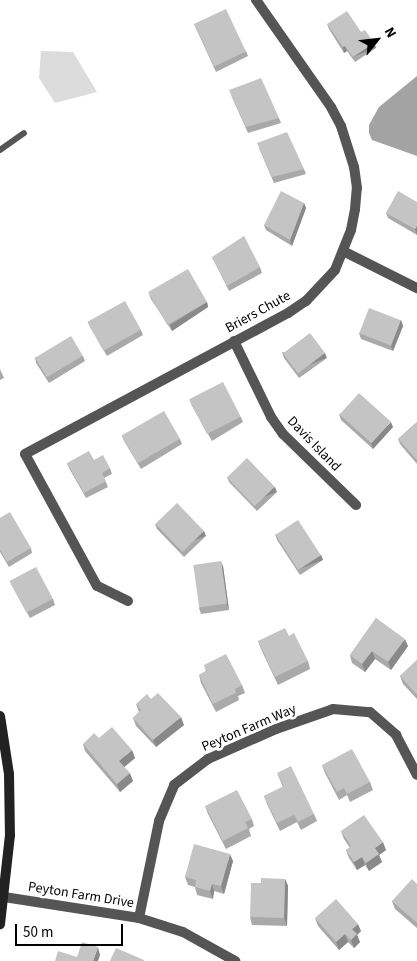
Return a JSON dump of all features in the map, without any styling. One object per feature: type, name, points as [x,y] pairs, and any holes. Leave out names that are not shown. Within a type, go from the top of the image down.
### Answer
[{"type":"street","name":"Briers Chute","points":[[128,601],[97,586],[25,454],[288,313],[306,301],[322,287],[334,270],[351,230],[357,188],[349,146],[331,107],[256,0]]},
{"type":"street","points":[[343,251],[417,288]]},
{"type":"street","name":"Davis Island","points":[[234,341],[271,417],[283,434],[356,505]]},
{"type":"street","name":"Peyton Farm Way","points":[[139,918],[159,821],[174,785],[208,759],[276,729],[333,709],[370,712],[396,735],[417,774]]},
{"type":"street","points":[[0,716],[9,774],[10,835],[0,924]]},
{"type":"street","name":"Peyton Farm Drive","points":[[4,898],[139,918],[183,932],[235,961]]},
{"type":"lane","points":[[0,150],[24,133]]},
{"type":"shaded area","points":[[41,51],[73,52],[97,92],[55,103],[39,78]]},
{"type":"shaded area","points":[[417,76],[417,156],[372,140],[369,133],[369,125],[379,107]]},
{"type":"building","points":[[226,9],[246,52],[214,66],[194,24]]},
{"type":"building","points":[[347,11],[361,32],[365,30],[374,43],[353,57],[345,46],[343,47],[327,24]]},
{"type":"building","points":[[261,78],[279,118],[246,127],[229,90]]},
{"type":"building","points":[[287,132],[304,169],[272,177],[257,143]]},
{"type":"building","points":[[281,191],[304,203],[290,240],[264,225]]},
{"type":"building","points":[[398,191],[417,202],[417,226],[415,229],[386,213]]},
{"type":"building","points":[[244,236],[260,267],[227,286],[212,257]]},
{"type":"building","points":[[188,269],[207,302],[167,325],[148,292]]},
{"type":"building","points":[[125,301],[141,330],[103,351],[87,322]]},
{"type":"building","points":[[369,308],[401,320],[391,345],[359,333]]},
{"type":"building","points":[[310,333],[325,353],[298,373],[283,353]]},
{"type":"building","points":[[71,336],[83,356],[47,377],[35,358]]},
{"type":"building","points":[[223,382],[241,417],[207,434],[189,399]]},
{"type":"building","points":[[359,393],[391,422],[372,443],[340,415]]},
{"type":"building","points":[[164,411],[180,439],[138,463],[122,436]]},
{"type":"building","points":[[417,422],[417,460],[398,439]]},
{"type":"building","points":[[89,451],[94,460],[103,455],[110,468],[102,473],[106,481],[84,493],[67,463]]},
{"type":"building","points":[[247,458],[275,487],[255,506],[227,477]]},
{"type":"building","points":[[177,503],[204,531],[183,552],[155,524]]},
{"type":"building","points":[[10,512],[31,548],[7,562],[0,550],[0,518]]},
{"type":"building","points":[[298,520],[321,555],[298,570],[275,535]]},
{"type":"building","points":[[221,561],[227,604],[199,607],[193,565]]},
{"type":"building","points":[[36,567],[53,599],[26,613],[10,581]]},
{"type":"building","points":[[376,618],[405,639],[388,662],[372,651],[362,664],[350,655]]},
{"type":"building","points":[[285,628],[289,636],[294,633],[308,661],[275,677],[258,641]]},
{"type":"building","points":[[226,654],[242,685],[235,689],[236,693],[213,704],[199,675],[207,671],[204,665]]},
{"type":"building","points":[[417,660],[417,695],[400,676]]},
{"type":"building","points":[[158,693],[181,717],[153,740],[133,718],[141,710],[136,704],[147,694],[151,699]]},
{"type":"building","points":[[112,727],[132,750],[119,761],[130,773],[117,784],[83,744],[94,733],[99,738]]},
{"type":"building","points":[[352,749],[370,782],[347,794],[344,788],[337,792],[322,765]]},
{"type":"building","points":[[291,766],[314,814],[298,822],[294,815],[277,823],[264,796],[284,786],[277,773]]},
{"type":"building","points":[[237,790],[252,819],[245,822],[248,828],[223,841],[205,806]]},
{"type":"building","points":[[364,815],[383,842],[375,848],[379,854],[366,863],[362,857],[354,862],[346,850],[351,846],[341,831]]},
{"type":"building","points":[[194,844],[230,854],[221,886],[212,884],[210,891],[195,887],[196,880],[185,877]]},
{"type":"building","points":[[261,878],[285,879],[284,918],[250,917],[251,883],[261,883]]},
{"type":"building","points":[[412,879],[417,884],[417,923],[392,901]]},
{"type":"building","points":[[336,899],[358,924],[352,929],[357,934],[351,940],[345,934],[336,942],[315,918]]},
{"type":"building","points":[[82,942],[98,947],[93,961],[55,961],[58,951],[77,957]]},
{"type":"building","points":[[116,948],[144,960],[144,961],[110,961]]}]
